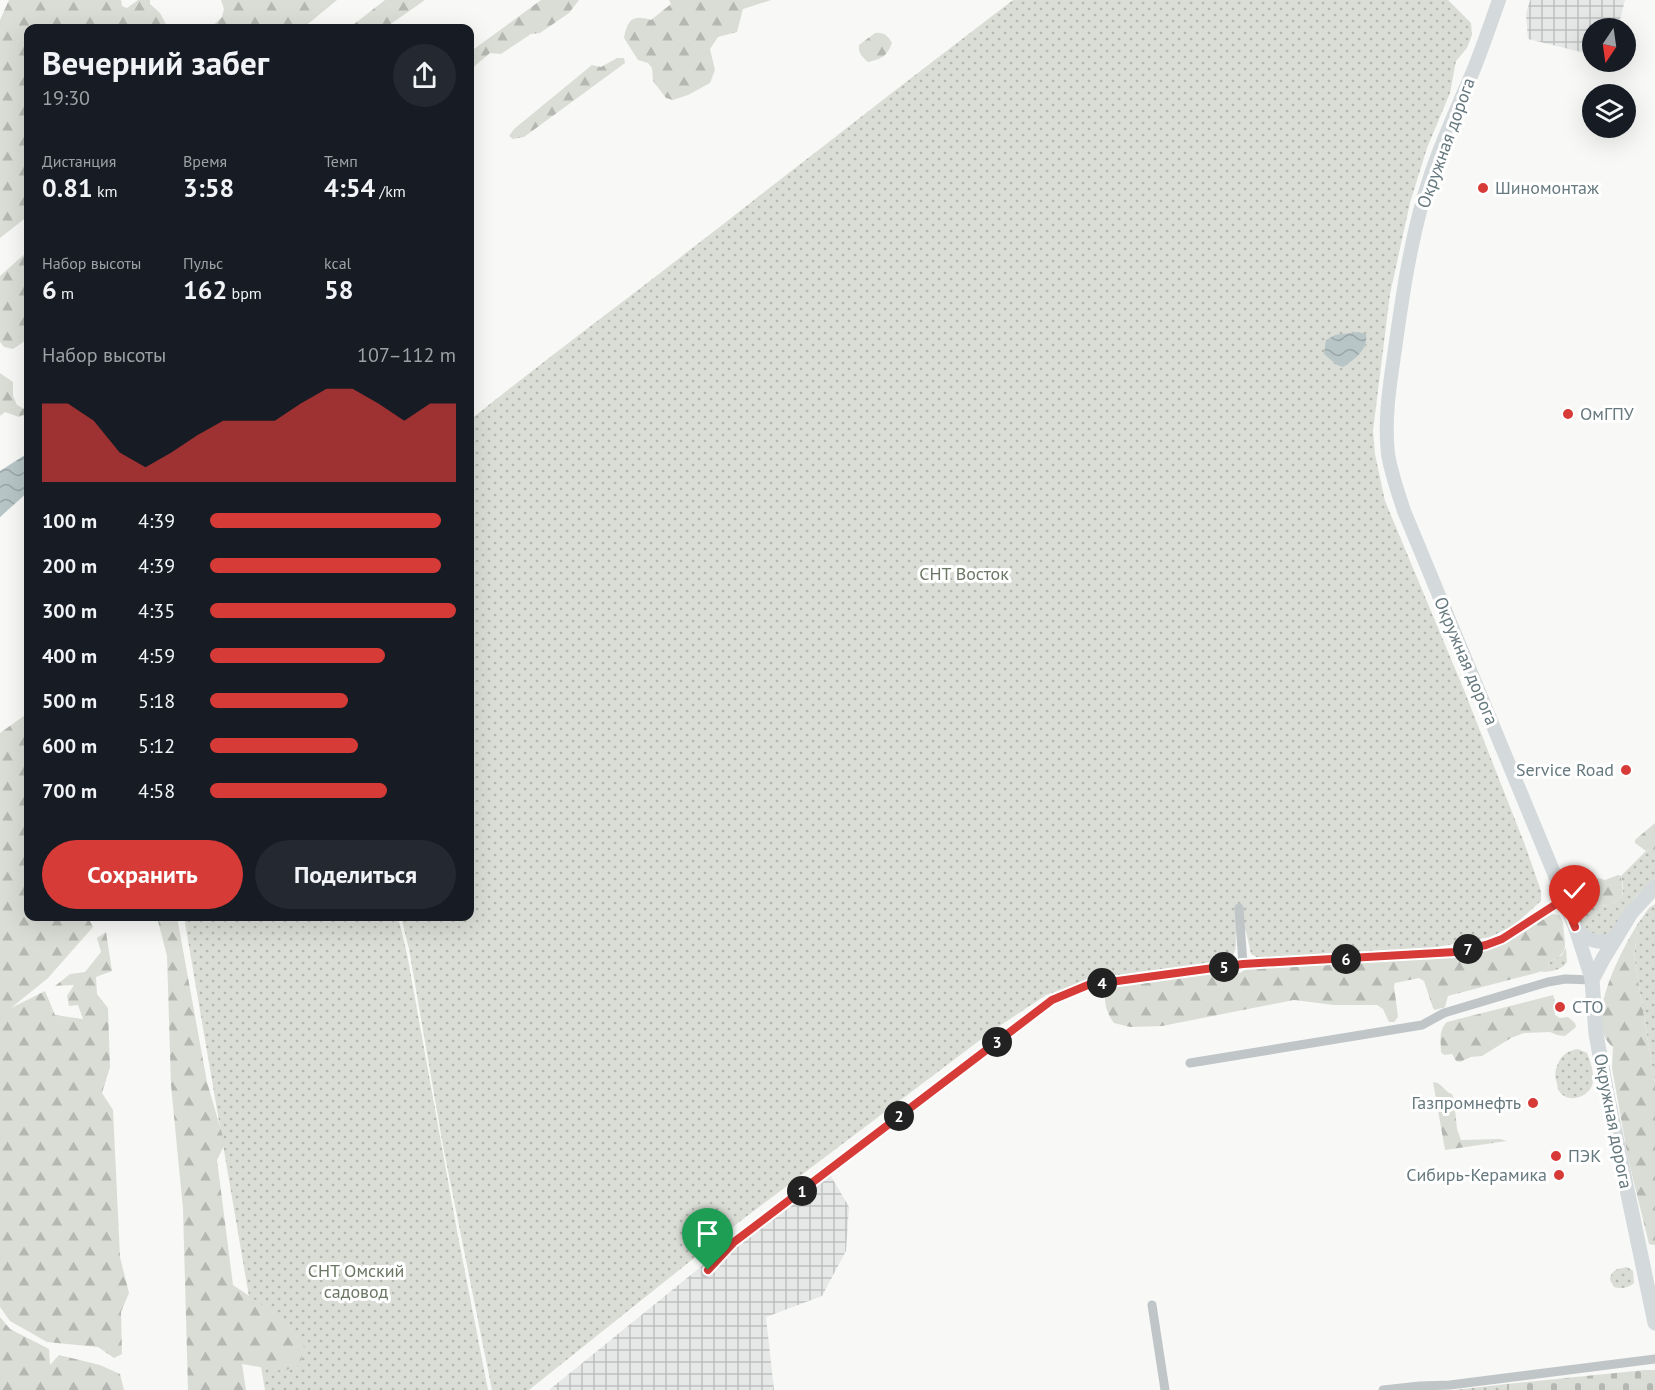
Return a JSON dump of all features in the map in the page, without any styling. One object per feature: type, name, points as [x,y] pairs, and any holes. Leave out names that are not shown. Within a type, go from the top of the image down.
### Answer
[{"type":"main road","name":"Окружная дорога","points":[[1499,0],[1430,175],[1418,219],[1394,359],[1388,411],[1388,452],[1404,511],[1564,899],[1592,980],[1596,1034],[1607,1094],[1655,1323]]},
{"type":"main road","points":[[1592,980],[1631,914],[1655,887]]},
{"type":"main road","points":[[1575,927],[1586,938],[1594,941],[1610,941],[1617,936]]},
{"type":"street","points":[[705,1273],[734,1242],[1052,1000],[1088,985],[1243,964],[1455,952],[1502,939],[1564,899]]},
{"type":"street","points":[[1239,908],[1243,964]]},
{"type":"street","points":[[1190,1063],[1422,1025],[1444,1013],[1548,982],[1565,979],[1592,980]]},
{"type":"street","points":[[1152,1305],[1165,1390]]},
{"type":"street","points":[[1383,1390],[1450,1385],[1655,1359]]},
{"type":"shaded area","points":[[1530,0],[1625,0],[1620,18],[1582,18],[1582,52],[1528,39],[1526,14]]},
{"type":"shaded area","points":[[825,1166],[849,1207],[846,1251],[822,1296],[766,1317],[774,1390],[549,1390]]},
{"type":"green space","points":[[9,0],[121,0],[122,6],[127,8],[138,0],[150,0],[150,4],[160,13],[166,24],[24,24],[24,219],[0,238],[0,20]]},
{"type":"green space","points":[[221,0],[337,0],[308,24],[214,24],[222,17],[224,9]]},
{"type":"green space","points":[[385,0],[425,0],[391,24],[354,24]]},
{"type":"green space","points":[[541,0],[579,0],[569,13],[540,33],[531,34],[501,54],[490,53],[474,67],[474,49]]},
{"type":"green space","points":[[669,0],[771,0],[743,9],[737,32],[718,37],[710,49],[715,70],[710,83],[673,100],[666,98],[653,81],[652,68],[648,63],[638,60],[624,38],[632,20],[645,18],[651,20],[671,4]]},
{"type":"green space","name":"СНТ Восток","points":[[1013,0],[1448,0],[1471,23],[1472,35],[1467,48],[1456,61],[1450,93],[1427,148],[1410,203],[1390,294],[1373,431],[1375,454],[1385,501],[1464,690],[1525,845],[1541,891],[1541,901],[1513,926],[1490,937],[1416,951],[1258,958],[1251,954],[1246,931],[1236,932],[1235,952],[1226,962],[1086,981],[1046,995],[992,1031],[743,1219],[529,1390],[492,1390],[443,1146],[409,949],[402,921],[474,921],[474,417]]},
{"type":"green space","points":[[875,33],[885,35],[892,43],[883,56],[868,62],[861,55],[859,45]]},
{"type":"green space","points":[[617,58],[624,58],[625,63],[524,137],[513,139],[509,136],[514,129],[592,65],[601,67]]},
{"type":"green space","points":[[24,255],[24,342],[13,349],[4,347],[0,342],[0,276]]},
{"type":"green space","points":[[0,373],[13,382],[13,396],[17,405],[24,409],[24,415],[19,417],[5,412],[0,416]]},
{"type":"green space","points":[[24,716],[24,921],[90,921],[93,927],[48,978],[11,1008],[45,991],[55,1015],[83,1019],[78,1005],[69,1006],[67,996],[74,985],[55,986],[70,974],[85,972],[101,952],[97,938],[106,932],[112,971],[96,977],[97,994],[108,1008],[110,1067],[102,1093],[113,1110],[120,1257],[129,1293],[121,1312],[122,1354],[114,1358],[98,1347],[47,1342],[10,1321],[0,1307],[0,733]]},
{"type":"green space","points":[[1655,823],[1655,849],[1646,851],[1635,843],[1635,840]]},
{"type":"green space","points":[[1655,849],[1655,879],[1636,896],[1609,935],[1595,937],[1580,925],[1569,893],[1598,905],[1610,905],[1621,898],[1623,893],[1621,876],[1646,851]]},
{"type":"green space","points":[[1621,876],[1623,891],[1621,898],[1610,905],[1597,906],[1569,893],[1572,883],[1598,878],[1605,880]]},
{"type":"green space","points":[[1655,904],[1655,1083],[1634,956],[1639,922],[1649,908]]},
{"type":"green space","points":[[1552,914],[1559,915],[1562,919],[1565,948],[1559,956],[1550,961],[1548,969],[1448,996],[1445,1007],[1435,1010],[1424,981],[1419,978],[1395,983],[1398,1017],[1394,1022],[1389,1022],[1383,1009],[1377,1005],[1334,1005],[1294,1000],[1162,1026],[1130,1027],[1114,1023],[1106,1007],[1107,989],[1218,971],[1240,973],[1253,965],[1492,946],[1516,937]]},
{"type":"green space","points":[[158,921],[178,921],[207,1082],[225,1144],[217,1160],[233,1285],[286,1321],[304,1347],[300,1365],[283,1371],[242,1364],[246,1390],[188,1390],[183,1209],[171,1085],[167,956]]},
{"type":"green space","name":"СНТ Омский садовод","points":[[185,921],[399,921],[488,1390],[265,1390]]},
{"type":"green space","points":[[1639,922],[1634,956],[1655,1083],[1655,1245],[1649,1244],[1628,1158],[1612,1068],[1613,1047],[1604,1036],[1601,1021],[1603,1003],[1615,966]]},
{"type":"green space","points":[[1566,948],[1567,962],[1565,965],[1556,970],[1541,972],[1548,969],[1550,961],[1562,955]]},
{"type":"green space","points":[[1553,995],[1555,1015],[1560,1018],[1568,1017],[1575,1023],[1576,1027],[1565,1036],[1550,1032],[1524,1033],[1511,1038],[1482,1056],[1471,1057],[1460,1062],[1456,1061],[1452,1054],[1444,1055],[1441,1052],[1441,1033],[1447,1022]]},
{"type":"green space","points":[[1578,1049],[1587,1053],[1593,1081],[1592,1087],[1584,1095],[1572,1098],[1562,1094],[1558,1089],[1556,1071],[1563,1056]]},
{"type":"green space","points":[[1433,1082],[1452,1094],[1457,1129],[1461,1140],[1500,1139],[1507,1141],[1445,1150]]},
{"type":"green space","points":[[1627,1267],[1633,1271],[1634,1283],[1624,1288],[1614,1287],[1610,1280],[1612,1274],[1616,1270]]},
{"type":"green space","points":[[0,1317],[10,1329],[49,1349],[50,1365],[59,1355],[100,1365],[120,1374],[124,1390],[0,1390]]},
{"type":"green space","points":[[1655,1370],[1655,1390],[1507,1390],[1507,1384]]},
{"type":"green space","points":[[1507,1384],[1507,1390],[1454,1390]]},
{"type":"water","points":[[1358,332],[1366,334],[1365,345],[1356,357],[1343,367],[1324,354],[1326,340],[1335,335]]},
{"type":"water","points":[[24,456],[24,496],[0,517],[0,471]]},
{"type":"place","name":"Шиномонтаж","points":[[1483,188]]},
{"type":"place","name":"ОмГПУ","points":[[1568,414]]},
{"type":"place","name":"Service Road","points":[[1626,770]]},
{"type":"place","name":"СТО","points":[[1560,1007]]},
{"type":"place","name":"Газпромнефть","points":[[1533,1103]]},
{"type":"place","name":"ПЭК","points":[[1556,1156]]},
{"type":"place","name":"Сибирь-Керамика","points":[[1559,1175]]},
{"type":"route","points":[[708,1270],[734,1242],[1052,1000],[1076,989],[1088,985],[1243,964],[1455,952],[1502,939],[1564,899],[1575,927]]}]
